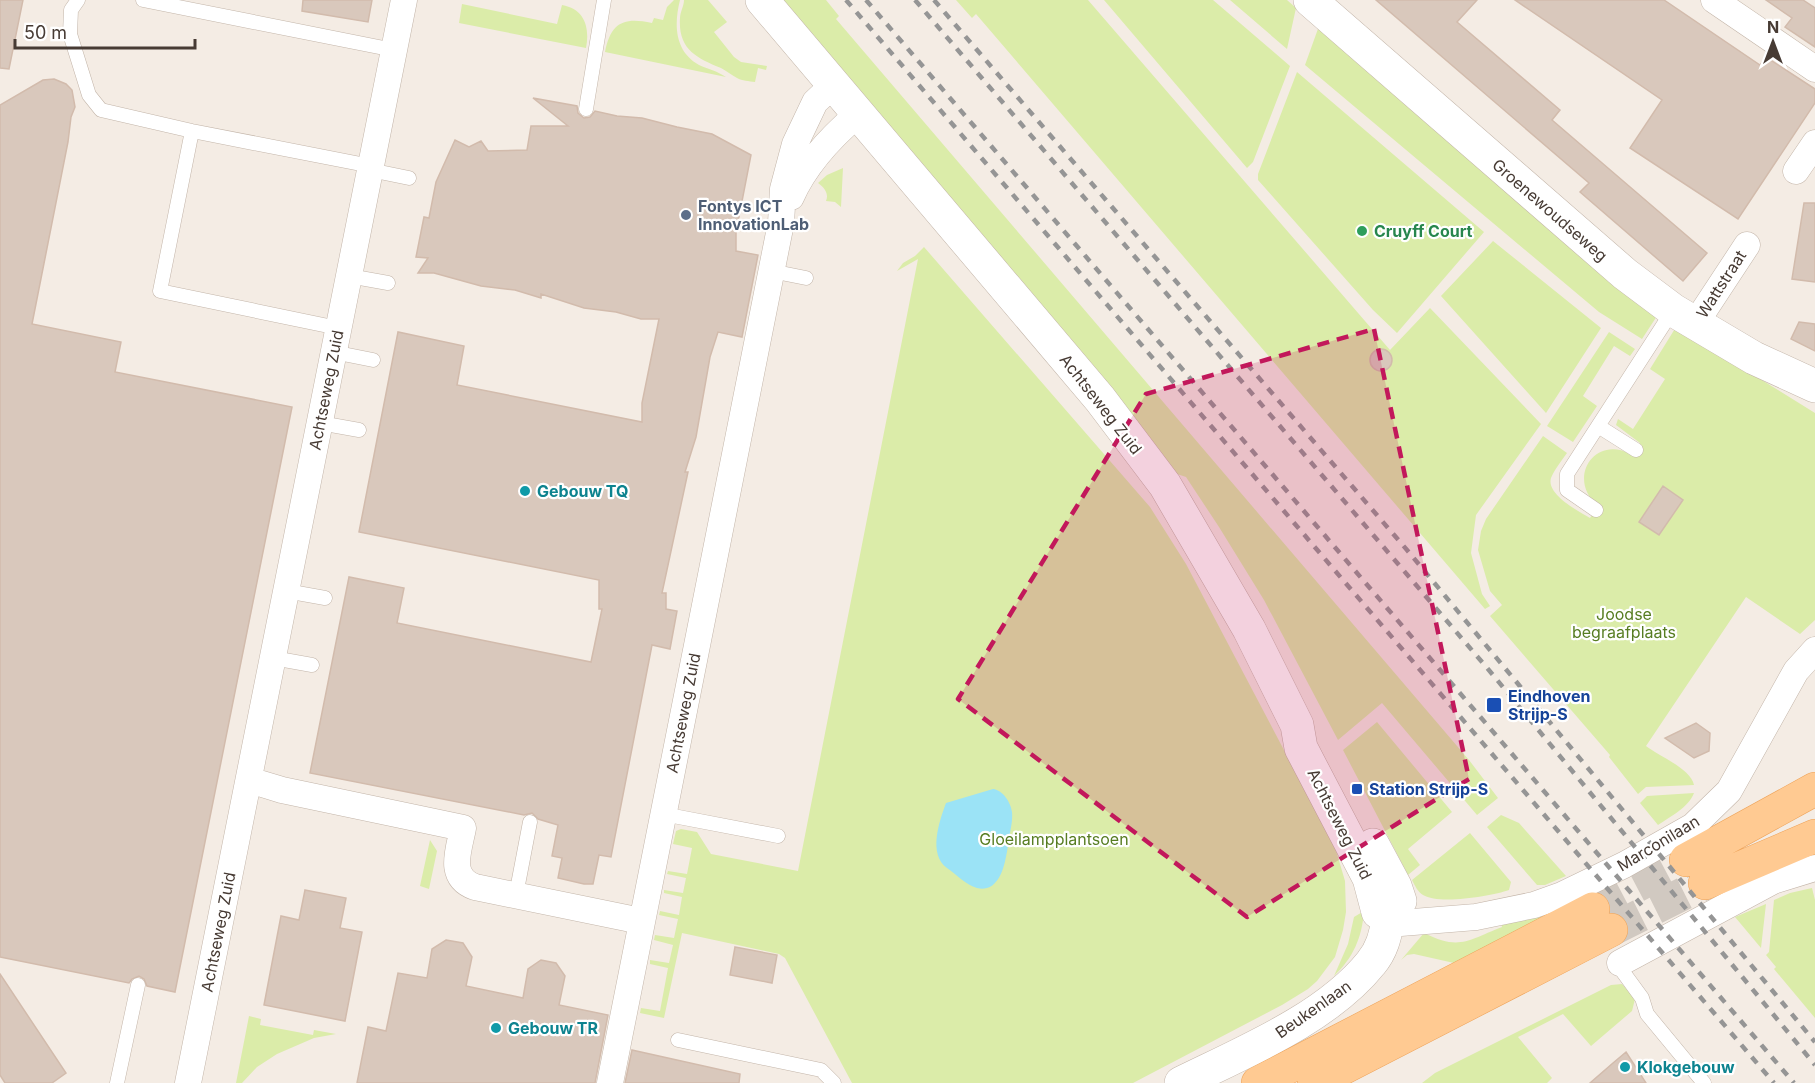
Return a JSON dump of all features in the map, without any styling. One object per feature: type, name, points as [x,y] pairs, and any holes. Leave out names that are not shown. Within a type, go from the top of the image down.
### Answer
[{"type":"main road","name":"Marconilaan","points":[[1815,789],[1695,872],[1815,836]]},
{"type":"main road","points":[[1258,1083],[1597,927],[1387,1046],[1314,1083]]},
{"type":"main road","points":[[1355,1083],[1387,1046]]},
{"type":"street","name":"Achtseweg Zuid","points":[[188,1083],[404,0]]},
{"type":"street","name":"Achtseweg Zuid","points":[[762,0],[1100,399],[1165,485],[1249,629],[1297,725],[1301,748],[1368,878],[1378,912],[1388,922]]},
{"type":"street","name":"Groenewoudseweg","points":[[1310,0],[1616,266],[1684,317],[1754,358],[1815,386]]},
{"type":"street","points":[[1714,0],[1815,69]]},
{"type":"street","name":"Achtseweg Zuid","points":[[610,1083],[781,222],[783,189],[795,144],[815,102],[833,85]]},
{"type":"street","name":"Achtseweg Zuid","points":[[781,222],[799,178],[840,129],[858,114]]},
{"type":"street","points":[[1796,171],[1815,143]]},
{"type":"street","name":"Wattstraat","points":[[1684,317],[1747,245]]},
{"type":"street","name":"Marconilaan","points":[[1388,922],[1476,917],[1515,910],[1562,895],[1624,865],[1693,826],[1729,791],[1796,670],[1815,651]]},
{"type":"street","points":[[249,780],[282,790],[463,828],[457,862],[460,879],[464,883],[642,921]]},
{"type":"street","points":[[1620,963],[1773,881],[1815,868]]},
{"type":"street","name":"Beukenlaan","points":[[1181,1083],[1282,1032],[1341,993],[1372,962],[1379,951],[1388,922]]},
{"type":"lane","points":[[78,0],[71,10],[70,34],[89,94],[101,110],[409,178]]},
{"type":"lane","points":[[143,0],[394,50]]},
{"type":"lane","points":[[586,109],[604,0]]},
{"type":"lane","points":[[192,131],[160,291],[336,340],[373,360]]},
{"type":"lane","points":[[771,271],[806,278]]},
{"type":"lane","points":[[349,276],[388,284]]},
{"type":"lane","points":[[1596,510],[1567,490],[1567,474],[1598,426],[1684,317]]},
{"type":"lane","points":[[320,423],[359,430]]},
{"type":"lane","points":[[1598,426],[1636,450]]},
{"type":"lane","points":[[286,591],[326,598]]},
{"type":"lane","points":[[273,658],[312,665]]},
{"type":"lane","points":[[663,814],[778,836]]},
{"type":"lane","points":[[516,895],[530,822]]},
{"type":"lane","points":[[1620,963],[1623,972],[1642,998],[1647,1014],[1704,1083]]},
{"type":"lane","points":[[117,1083],[138,985]]},
{"type":"lane","points":[[678,1040],[821,1070],[834,1083]]},
{"type":"highlighted area","points":[[1374,329],[1469,779],[1247,917],[958,699],[1146,394]]},
{"type":"green space","points":[[674,0],[680,0],[677,27],[680,45],[699,65],[726,77],[605,52],[611,34],[620,24],[634,21],[652,23],[654,18],[663,20],[667,7]]},
{"type":"green space","points":[[684,0],[708,0],[727,22],[714,32],[734,57],[741,62],[767,66],[766,70],[758,68],[755,82],[739,79],[690,51],[680,29]]},
{"type":"green space","points":[[776,0],[826,0],[839,16],[836,19],[1469,760],[1498,798],[1477,815],[1382,703],[1338,740],[1264,600],[1186,477],[1177,474]]},
{"type":"green space","points":[[956,0],[1088,0],[1390,350],[1430,308],[1541,424],[1476,515],[1471,553],[1482,594],[1490,606],[1485,609],[976,14],[972,18]]},
{"type":"green space","points":[[1104,0],[1213,0],[1290,66],[1253,162],[1247,168]]},
{"type":"green space","points":[[1230,0],[1287,0],[1296,8],[1287,49]]},
{"type":"green space","points":[[462,4],[557,24],[562,5],[570,7],[584,20],[587,33],[586,48],[459,23]]},
{"type":"green space","points":[[1319,26],[1657,316],[1642,339],[1599,312],[1305,65]]},
{"type":"green space","points":[[1297,72],[1484,232],[1397,333],[1373,310],[1258,180],[1258,174]]},
{"type":"green space","points":[[843,168],[841,207],[835,202],[826,201],[826,191],[818,183],[827,175]]},
{"type":"green space","points":[[1493,241],[1601,328],[1546,413],[1441,296]]},
{"type":"green space","name":"Gloeilampplantsoen","points":[[924,247],[1150,507],[1186,564],[1335,847],[1345,881],[1346,912],[1343,930],[1335,957],[1317,981],[1282,1005],[1133,1083],[852,1083],[785,958],[779,954],[682,933],[664,1018],[640,1013],[641,1008],[660,1011],[668,968],[650,964],[650,960],[669,963],[673,945],[654,940],[655,935],[674,938],[678,919],[659,915],[660,911],[679,915],[682,897],[664,893],[664,890],[683,893],[686,878],[667,874],[668,871],[687,874],[692,848],[673,844],[676,831],[681,829],[697,832],[711,854],[798,871],[918,259],[897,271],[903,263]]},
{"type":"green space","name":"Joodse begraafplaats","points":[[1676,327],[1815,413],[1815,620],[1800,634],[1746,597],[1646,746],[1681,768],[1692,779],[1694,785],[1646,787],[1638,794],[1609,757],[1610,755],[1490,616],[1502,605],[1490,591],[1478,550],[1481,531],[1486,519],[1543,436],[1567,453],[1551,478],[1553,490],[1564,501],[1590,518],[1598,506],[1584,484],[1589,462],[1606,450],[1618,450],[1632,455],[1640,443],[1616,425],[1618,419],[1633,429],[1665,379],[1650,369]]},
{"type":"green space","points":[[1609,332],[1635,349],[1630,356],[1614,346],[1583,396],[1597,406],[1573,442],[1547,426]]},
{"type":"green space","points":[[1377,722],[1452,812],[1408,849],[1420,865],[1408,875],[1343,750]]},
{"type":"green space","points":[[1694,793],[1684,807],[1658,825],[1640,803],[1647,796]]},
{"type":"green space","points":[[1501,815],[1519,823],[1566,876],[1545,885],[1537,885],[1487,827]]},
{"type":"green space","points":[[1470,833],[1511,882],[1509,890],[1479,897],[1453,899],[1431,898],[1421,894],[1412,880]]},
{"type":"green space","points":[[430,840],[437,851],[429,889],[420,886]]},
{"type":"green space","points":[[1812,888],[1815,900],[1815,1018],[1774,969],[1776,967],[1766,955],[1769,952],[1774,900],[1790,893]]},
{"type":"green space","points":[[1766,904],[1761,948],[1735,917]]},
{"type":"green space","points":[[1567,909],[1454,963],[1414,954],[1407,955],[1401,960],[1424,933],[1447,941],[1464,942],[1502,927],[1501,922]]},
{"type":"green space","points":[[1364,911],[1355,947],[1334,976],[1348,944],[1354,917]]},
{"type":"green space","points":[[1622,984],[1635,999],[1632,1011],[1591,1046],[1563,1014],[1518,1037],[1552,1078],[1547,1083],[1422,1083],[1435,1073],[1611,985]]},
{"type":"green space","points":[[249,1016],[261,1019],[260,1025],[313,1035],[314,1030],[336,1034],[314,1038],[277,1054],[257,1067],[242,1083],[236,1083]]},
{"type":"water","points":[[993,789],[1003,794],[1011,808],[1009,840],[998,880],[986,888],[977,888],[965,882],[941,862],[936,846],[937,837],[946,803]]},
{"type":"building","points":[[0,0],[23,0],[9,69],[0,68]]},
{"type":"building","points":[[303,0],[372,0],[368,22],[302,11]]},
{"type":"building","points":[[1376,0],[1477,0],[1457,22],[1560,110],[1552,120],[1707,253],[1683,281],[1580,192],[1589,183]]},
{"type":"building","points":[[1515,0],[1664,0],[1760,65],[1766,57],[1815,89],[1815,103],[1738,219],[1630,148],[1662,100]]},
{"type":"building","points":[[1766,0],[1803,0],[1815,8],[1815,47],[1785,27],[1792,18]]},
{"type":"building","points":[[54,79],[66,84],[72,90],[75,107],[71,117],[32,324],[121,342],[115,372],[292,407],[175,992],[147,986],[144,979],[139,976],[129,983],[0,957],[0,105],[43,80]]},
{"type":"building","name":"Gebouw TQ","points":[[533,98],[577,106],[578,113],[584,118],[590,117],[595,111],[642,118],[712,134],[751,155],[736,232],[736,251],[758,255],[742,337],[718,332],[710,357],[696,437],[685,472],[688,472],[662,593],[666,593],[666,609],[677,611],[670,649],[652,645],[611,857],[599,855],[593,884],[558,878],[562,858],[552,856],[558,825],[538,819],[532,813],[524,815],[310,773],[349,577],[404,588],[397,623],[591,662],[602,609],[599,609],[599,580],[359,532],[398,332],[464,346],[457,385],[642,422],[642,403],[659,319],[641,319],[616,312],[584,308],[541,294],[541,298],[515,290],[481,286],[434,273],[418,273],[428,258],[416,257],[424,217],[429,218],[436,182],[455,140],[469,147],[481,141],[488,151],[527,150],[531,126],[568,126]]},
{"type":"building","points":[[1804,203],[1815,203],[1815,282],[1792,279]]},
{"type":"building","points":[[1799,322],[1815,324],[1815,351],[1791,339]]},
{"type":"building","points":[[1377,349],[1385,349],[1392,356],[1392,364],[1385,371],[1377,371],[1370,364],[1370,356]]},
{"type":"building","points":[[1663,486],[1683,500],[1659,535],[1639,522]]},
{"type":"building","points":[[1696,723],[1710,733],[1709,751],[1694,758],[1665,738]]},
{"type":"building","points":[[305,890],[346,898],[340,928],[362,932],[345,1021],[264,1005],[281,916],[299,920]]},
{"type":"building","name":"Gebouw TR","points":[[446,940],[463,943],[472,957],[466,986],[523,998],[528,969],[541,960],[556,963],[565,976],[559,1005],[608,1015],[595,1083],[357,1083],[368,1027],[386,1031],[398,973],[427,978],[432,949]]},
{"type":"building","points":[[735,947],[777,955],[772,983],[730,975]]},
{"type":"building","points":[[0,974],[66,1073],[52,1083],[5,1083],[0,1075]]},
{"type":"building","points":[[632,1050],[740,1074],[739,1083],[625,1083]]},
{"type":"building","name":"Klokgebouw","points":[[1626,1052],[1646,1083],[1590,1083],[1613,1063]]},
{"type":"tunnel","points":[[1593,909],[1686,860]]},
{"type":"tunnel","points":[[1611,930],[1705,883]]},
{"type":"railway","points":[[846,0],[1774,1083]]},
{"type":"railway","points":[[866,0],[1794,1083]]},
{"type":"railway","points":[[915,0],[1488,669],[1815,1065]]},
{"type":"railway","points":[[934,0],[1407,550],[1815,1042]]},
{"type":"place","name":"Fontys ICT InnovationLab","points":[[686,215]]},
{"type":"place","name":"Cruyff Court","points":[[1362,231]]},
{"type":"place","name":"Gebouw TQ","points":[[525,491]]},
{"type":"place","name":"Eindhoven Strijp-S","points":[[1494,705]]},
{"type":"place","name":"Station Strijp-S","points":[[1357,789]]},
{"type":"place","name":"Gebouw TR","points":[[496,1028]]},
{"type":"place","name":"Klokgebouw","points":[[1625,1067]]}]
